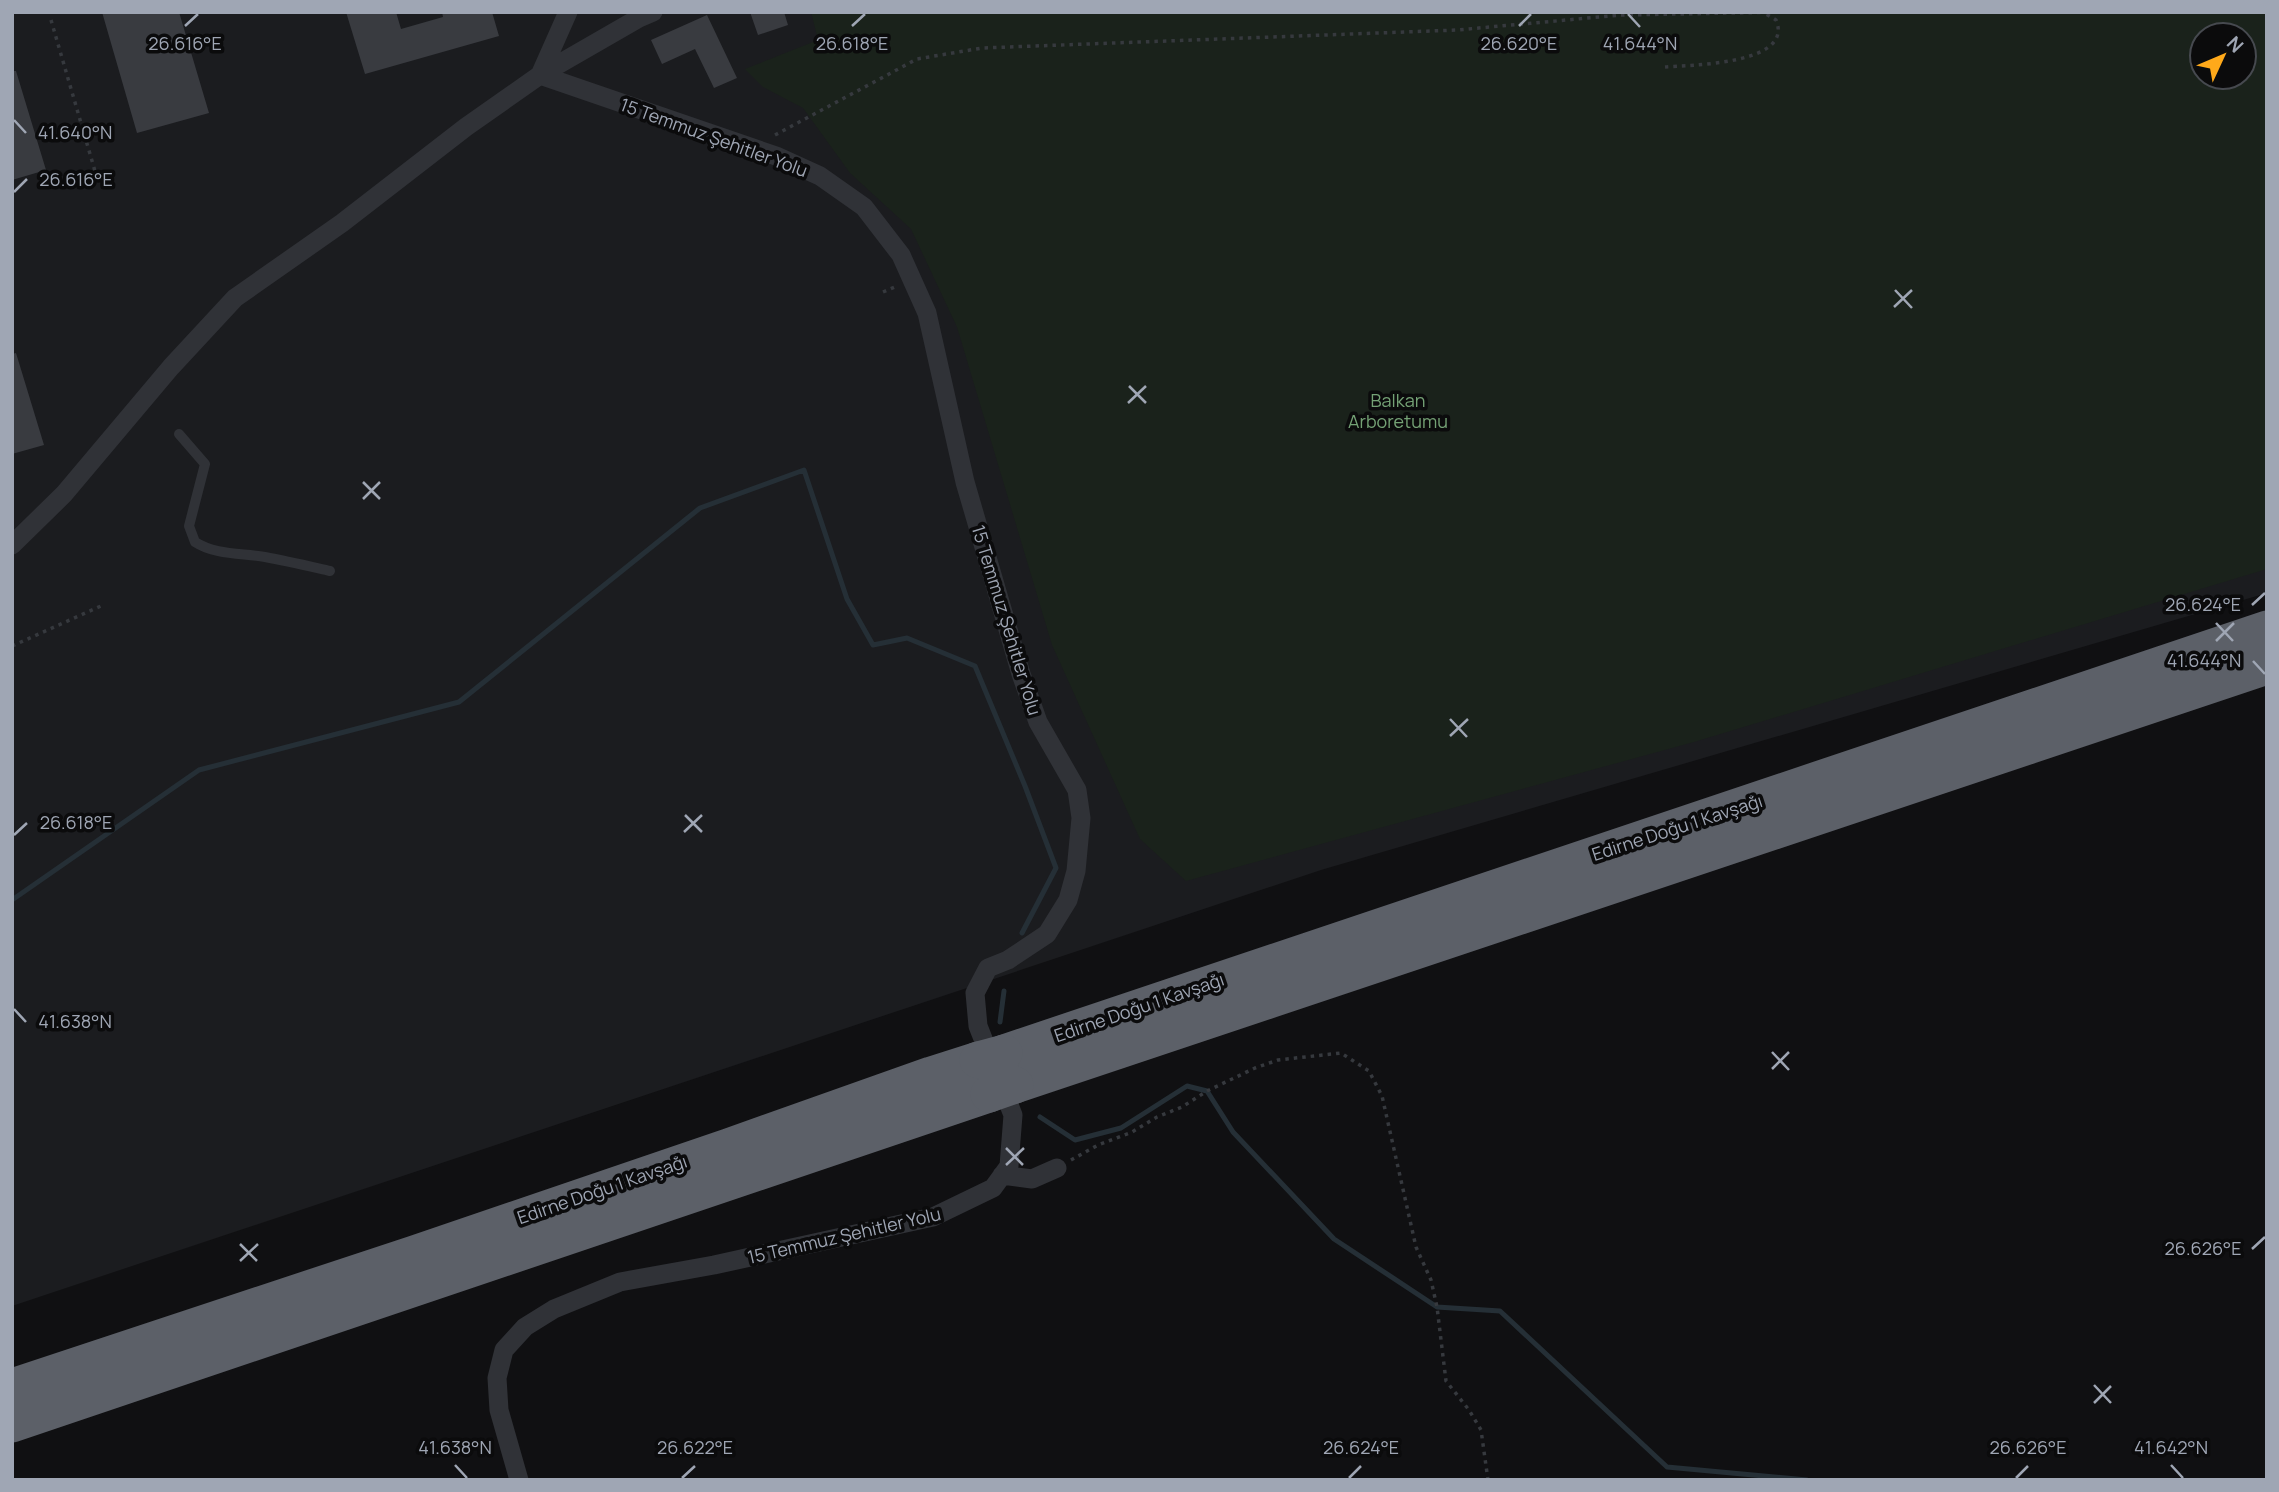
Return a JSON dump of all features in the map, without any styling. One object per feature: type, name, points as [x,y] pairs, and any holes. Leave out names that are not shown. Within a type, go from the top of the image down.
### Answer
[{"type":"highway","name":"Edirne Doğu 1 Kavşağı","points":[[12,1424],[997,1073],[2267,629]]},
{"type":"highway","name":"Edirne Doğu 1 Kavşağı","points":[[12,1387],[414,1254],[997,1073],[2267,666]]},
{"type":"highway","points":[[12,1369],[40,1362],[76,1365]]},
{"type":"highway","points":[[12,1441],[54,1427],[130,1384]]},
{"type":"street","points":[[540,75],[568,12]]},
{"type":"street","points":[[12,545],[64,494],[172,367],[235,298],[540,75],[653,12]]},
{"type":"street","name":"15 Temmuz Şehitler Yolu","points":[[519,1480],[499,1410],[497,1378],[504,1350],[525,1326],[554,1309],[620,1282],[714,1265],[933,1217],[993,1188],[1009,1166],[1013,1115],[978,1026],[975,993],[988,968],[1008,960],[1047,934],[1068,900],[1076,871],[1081,818],[1077,790],[1038,722],[1021,674],[965,482],[927,313],[901,255],[864,207],[820,176],[776,156],[540,75]]},
{"type":"street","points":[[1002,1175],[1032,1179],[1057,1168]]},
{"type":"lane","points":[[179,434],[205,464],[188,526],[195,542],[215,552],[289,561],[330,571]]},
{"type":"path","points":[[751,148],[917,59],[982,48],[1457,30],[1621,15],[1789,12]]},
{"type":"path","points":[[1665,67],[1729,61],[1756,55],[1771,44],[1778,30],[1776,20],[1764,13]]},
{"type":"path","points":[[51,20],[97,177]]},
{"type":"path","points":[[12,646],[101,606]]},
{"type":"path","points":[[1057,1168],[1098,1145],[1182,1107],[1207,1091],[1278,1060],[1341,1053],[1369,1071],[1382,1096],[1416,1247],[1431,1280],[1446,1381],[1481,1430],[1488,1480]]},
{"type":"shaded area","points":[[12,12],[2267,12],[2267,593],[1321,870],[12,1306]]},
{"type":"green space","name":"Balkan Arboretumu","points":[[811,12],[2267,12],[2267,569],[1694,742],[1186,881],[1140,839],[1052,645],[957,327],[911,229],[850,173],[803,108],[763,87],[745,69],[818,40]]},
{"type":"building","points":[[102,12],[179,12],[209,113],[137,133]]},
{"type":"building","points":[[346,12],[396,12],[401,29],[443,17],[442,12],[492,12],[499,36],[365,74]]},
{"type":"building","points":[[750,12],[784,12],[788,25],[758,35]]},
{"type":"building","points":[[707,15],[737,78],[714,88],[695,49],[662,64],[651,40]]},
{"type":"building","points":[[12,71],[16,71],[46,170],[12,180]]},
{"type":"building","points":[[16,353],[44,445],[12,454],[12,354]]},
{"type":"waterway","points":[[12,900],[199,770],[459,702],[700,508],[804,470],[847,599],[873,645],[907,638],[975,666],[1056,868],[1022,933]]},
{"type":"waterway","points":[[1000,1022],[1004,991]]},
{"type":"waterway","points":[[1040,1117],[1075,1140],[1121,1128],[1187,1086],[1207,1091],[1233,1132],[1334,1239],[1437,1307],[1500,1311],[1667,1467],[1807,1480]]}]
